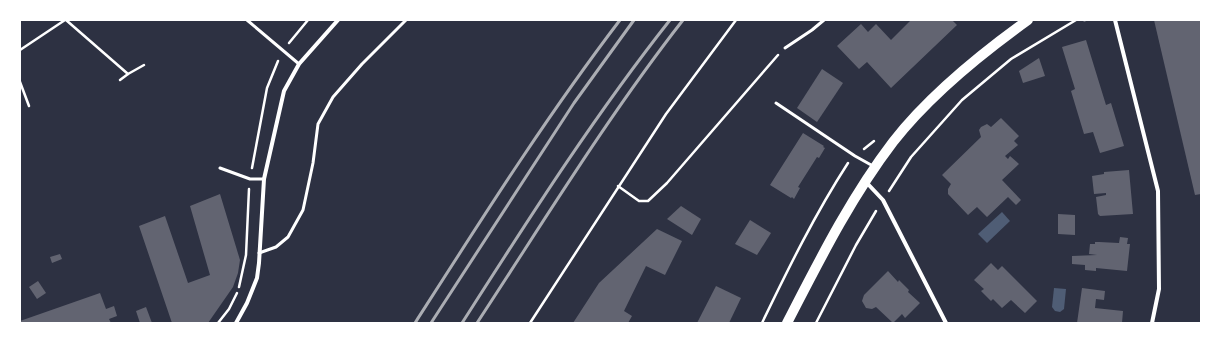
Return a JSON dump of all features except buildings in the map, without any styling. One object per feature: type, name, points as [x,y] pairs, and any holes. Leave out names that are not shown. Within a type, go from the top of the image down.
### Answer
[{"type":"main road","points":[[787,323],[843,218],[875,167],[894,141],[926,105],[1008,34],[1028,20]]},
{"type":"street","points":[[236,323],[247,303],[257,278],[264,179],[284,91],[299,64],[338,20]]},
{"type":"street","points":[[1115,20],[1158,191],[1159,289],[1152,323]]},
{"type":"street","points":[[866,181],[883,200],[946,323]]},
{"type":"lane","points":[[247,20],[299,64]]},
{"type":"lane","points":[[259,253],[276,247],[288,237],[303,210],[313,163],[318,124],[333,97],[362,64],[406,20]]},
{"type":"lane","points":[[786,48],[824,20]]},
{"type":"lane","points":[[776,103],[875,167]]},
{"type":"lane","points":[[220,168],[250,179],[264,179]]},
{"type":"path","points":[[20,50],[65,20],[128,74]]},
{"type":"path","points":[[530,323],[666,114],[736,20]]},
{"type":"path","points":[[816,323],[856,245],[911,157],[962,100],[1011,59],[1076,20]]},
{"type":"path","points":[[618,186],[639,201],[648,200],[667,183],[769,63],[786,48]]},
{"type":"path","points":[[120,80],[144,65]]},
{"type":"path","points":[[20,82],[29,106]]},
{"type":"water","points":[[1002,212],[1010,221],[987,243],[978,234]]},
{"type":"water","points":[[1054,288],[1066,289],[1064,309],[1060,312],[1055,311],[1052,307]]},
{"type":"railway","points":[[415,323],[489,207],[540,131],[620,20]]},
{"type":"railway","points":[[431,323],[574,103],[634,20]]},
{"type":"railway","points":[[462,323],[588,131],[670,20]]},
{"type":"railway","points":[[477,323],[603,131],[655,56],[683,20]]}]
